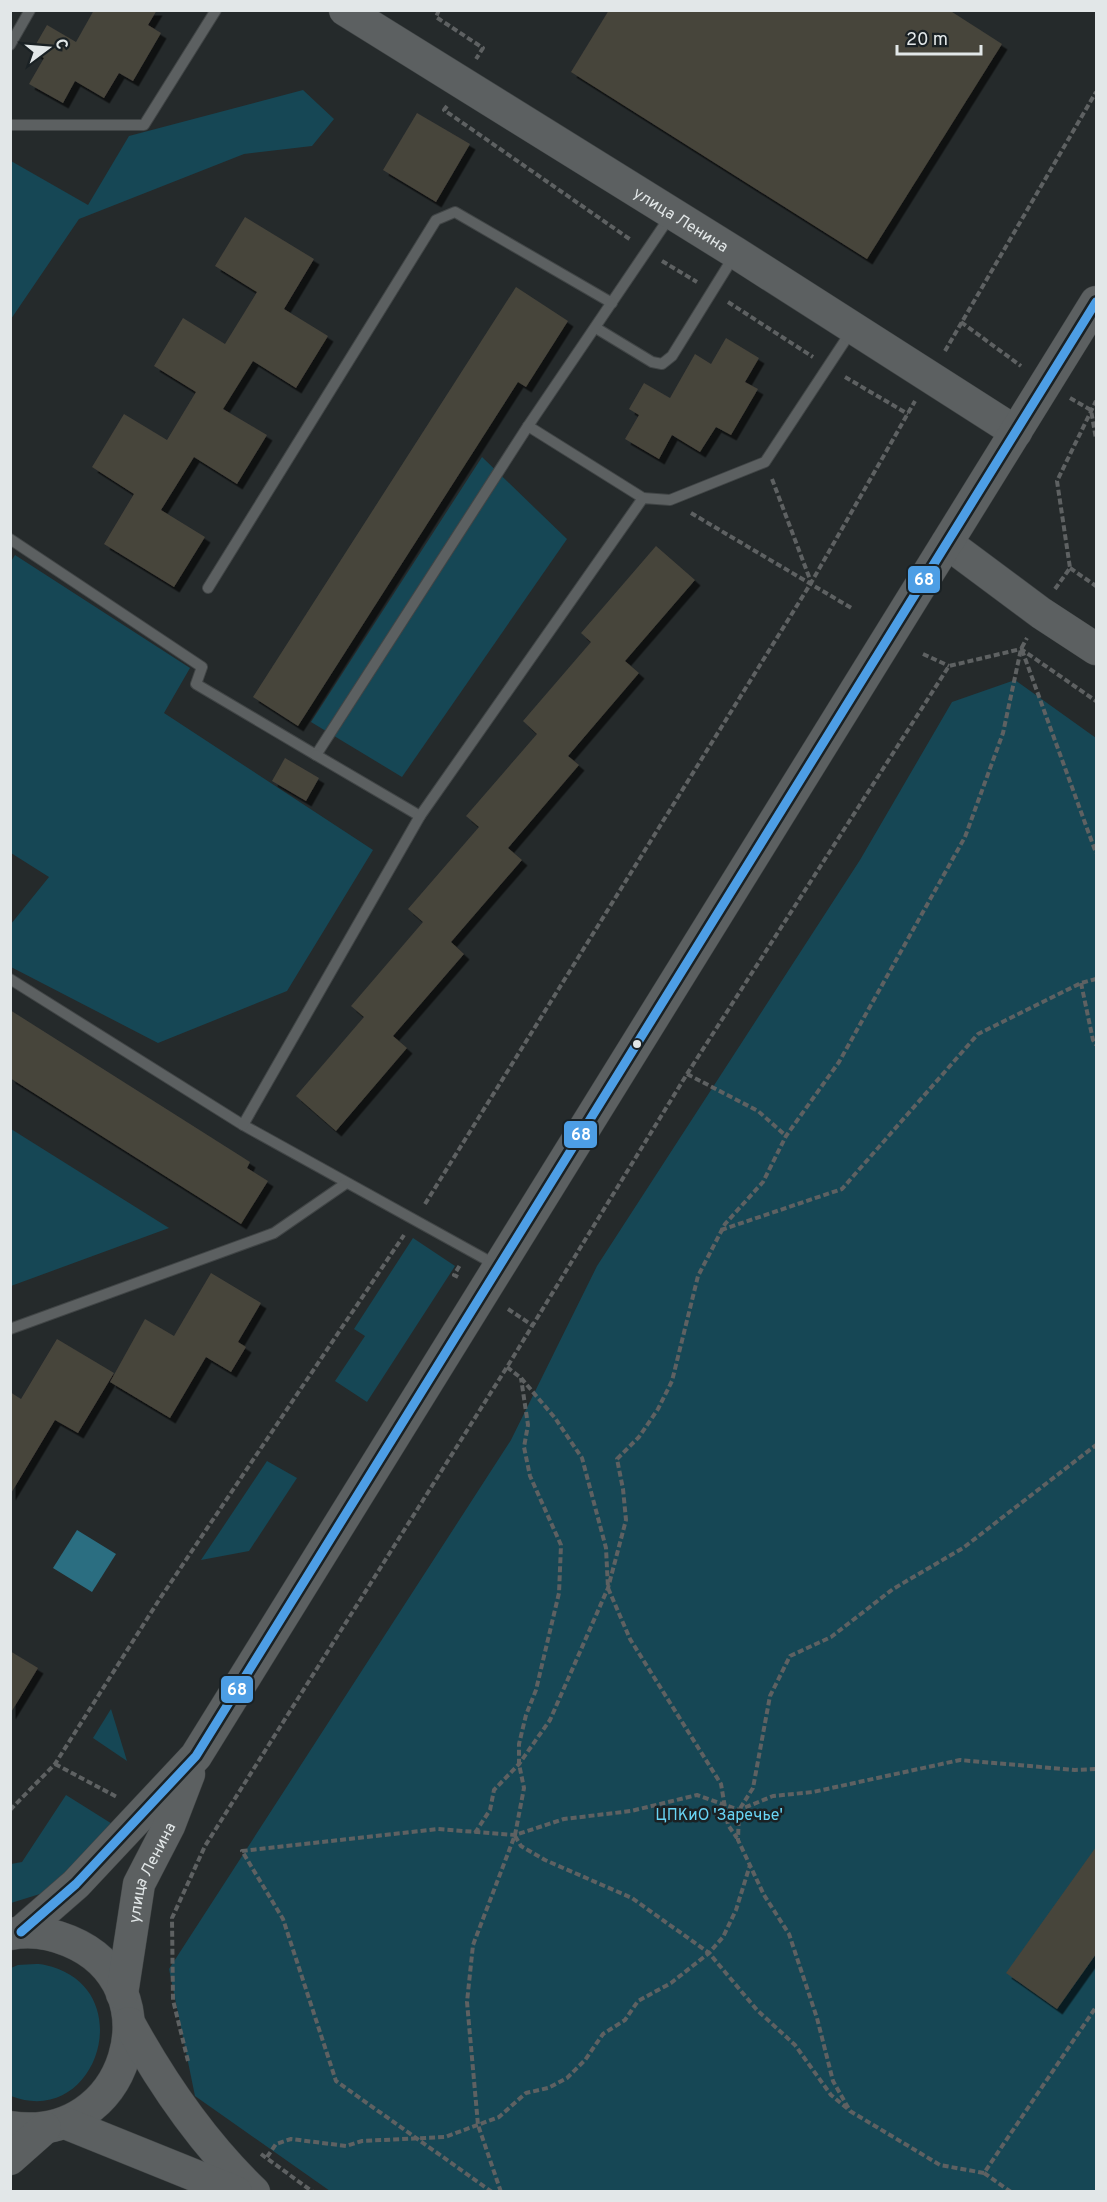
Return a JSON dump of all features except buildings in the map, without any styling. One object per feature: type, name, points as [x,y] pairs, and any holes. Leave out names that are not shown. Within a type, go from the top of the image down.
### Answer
[{"type":"main road","name":"улица Ленина","points":[[345,10],[736,253],[1016,432]]},
{"type":"main road","name":"улица Ленина","points":[[55,2126],[92,2107],[114,2084],[126,2054],[125,2008],[139,1884],[169,1826],[196,1756],[1096,302]]},
{"type":"main road","points":[[947,543],[1041,613],[1096,649]]},
{"type":"main road","name":"улица Ленина","points":[[16,1933],[76,1884],[196,1756]]},
{"type":"main road","points":[[16,1933],[52,1934],[82,1946],[106,1966],[160,2078],[193,2125],[229,2168],[254,2192]]},
{"type":"main road","points":[[10,2127],[55,2126],[236,2192]]},
{"type":"main road","points":[[10,2159],[55,2126]]},
{"type":"lane","points":[[10,45],[30,10]]},
{"type":"lane","points":[[10,125],[144,125],[216,10]]},
{"type":"lane","points":[[208,588],[436,219],[455,212],[612,303]]},
{"type":"lane","points":[[316,755],[528,426],[672,214]]},
{"type":"lane","points":[[596,328],[652,362],[663,364],[672,356],[736,253]]},
{"type":"lane","points":[[528,426],[643,498],[669,500],[765,462],[830,368],[853,327]]},
{"type":"lane","points":[[243,1125],[420,816],[643,498]]},
{"type":"lane","points":[[10,539],[202,667],[196,684],[420,816]]},
{"type":"lane","points":[[10,979],[243,1125],[345,1184],[415,1219],[499,1267]]},
{"type":"lane","points":[[10,1329],[274,1233],[345,1184]]},
{"type":"path","points":[[940,359],[1096,92]]},
{"type":"path","points":[[10,1810],[55,1764],[159,1600],[415,1219],[811,583],[920,394]]},
{"type":"path","points":[[1054,591],[1070,568],[1057,481],[1096,401]]},
{"type":"path","points":[[1091,410],[1096,439]]},
{"type":"path","points":[[765,462],[811,583]]},
{"type":"path","points":[[669,500],[853,609]]},
{"type":"path","points":[[1070,568],[1096,586]]},
{"type":"path","points":[[475,1833],[490,1810],[494,1790],[519,1764],[550,1720],[608,1588],[626,1520],[624,1489],[617,1459],[639,1437],[658,1409],[672,1380],[698,1276],[721,1230],[763,1182],[786,1136],[838,1062],[965,837],[1003,733],[1021,649],[1029,634]]},
{"type":"path","points":[[1021,649],[1096,853]]},
{"type":"path","points":[[923,654],[949,666],[1021,649],[1096,701]]},
{"type":"path","points":[[190,2069],[173,2000],[172,1918],[205,1846],[507,1366],[687,1074],[949,666]]},
{"type":"path","points":[[721,1230],[842,1189],[978,1034],[1081,983],[1096,980]]},
{"type":"path","points":[[1081,983],[1096,1045]]},
{"type":"path","points":[[687,1074],[758,1111],[786,1136]]},
{"type":"path","points":[[507,1366],[521,1378],[555,1418],[582,1458],[606,1548],[608,1588],[630,1638],[646,1667],[708,1759],[721,1784],[728,1825],[738,1840],[764,1895],[789,1934],[817,2018],[833,2081],[850,2110]]},
{"type":"path","points":[[501,2192],[478,2125],[467,2002],[473,1945],[515,1835],[524,1788],[519,1764],[519,1744],[526,1715],[536,1690],[559,1593],[561,1545],[530,1476],[524,1447],[528,1425],[521,1378]]},
{"type":"path","points":[[738,1840],[739,1810],[753,1788],[770,1696],[790,1656],[831,1637],[893,1590],[963,1548],[1096,1445]]},
{"type":"path","points":[[492,2192],[336,2081],[283,1919],[242,1851],[438,1829],[515,1835],[564,1819],[631,1810],[697,1795],[739,1810],[773,1796],[813,1792],[960,1760],[1075,1770],[1096,1769]]},
{"type":"path","points":[[55,1764],[118,1797]]},
{"type":"path","points":[[515,1835],[521,1846],[545,1860],[632,1898],[710,1953],[749,2001],[795,2045],[831,2096],[850,2110],[940,2165],[984,2173],[1011,2192]]},
{"type":"path","points":[[267,2157],[276,2144],[291,2139],[346,2146],[363,2141],[445,2138],[499,2117],[526,2093],[548,2088],[567,2078],[585,2060],[603,2034],[625,2020],[638,2001],[671,1983],[710,1953],[723,1937],[736,1910],[750,1865]]},
{"type":"path","points":[[984,2173],[1096,2007]]},
{"type":"path","points":[[253,2149],[313,2192]]},
{"type":"green space","points":[[303,90],[334,119],[312,146],[244,154],[79,219],[11,319],[11,161],[88,205],[129,136]]},
{"type":"green space","points":[[482,457],[567,539],[402,777],[311,722]]},
{"type":"green space","points":[[15,555],[190,668],[164,713],[373,850],[287,991],[158,1043],[11,967],[11,924],[49,877],[11,853],[10,563]]},
{"type":"green space","name":"ЦПКиО 'Заречье'","points":[[1015,680],[1096,738],[1096,2191],[330,2191],[195,2096],[169,1969],[511,1440],[597,1266],[860,860],[952,702]]},
{"type":"green space","points":[[11,1129],[169,1228],[11,1286]]},
{"type":"green space","points":[[413,1238],[455,1266],[367,1402],[335,1381],[365,1336],[354,1329]]},
{"type":"green space","points":[[267,1461],[297,1478],[249,1551],[201,1560]]},
{"type":"green space","points":[[111,1709],[127,1761],[93,1738]]},
{"type":"green space","points":[[66,1795],[117,1827],[43,1893],[11,1903],[11,1864],[22,1862]]},
{"type":"green space","points":[[18,1965],[45,1965],[75,1978],[93,1999],[100,2025],[97,2051],[86,2075],[67,2093],[41,2101],[11,2096],[11,1968]]},
{"type":"shaded area","points":[[77,1530],[116,1554],[92,1592],[53,1568]]},
{"type":"transit line","name":"68","points":[[21,1932],[76,1884],[196,1756],[1096,302]]}]
